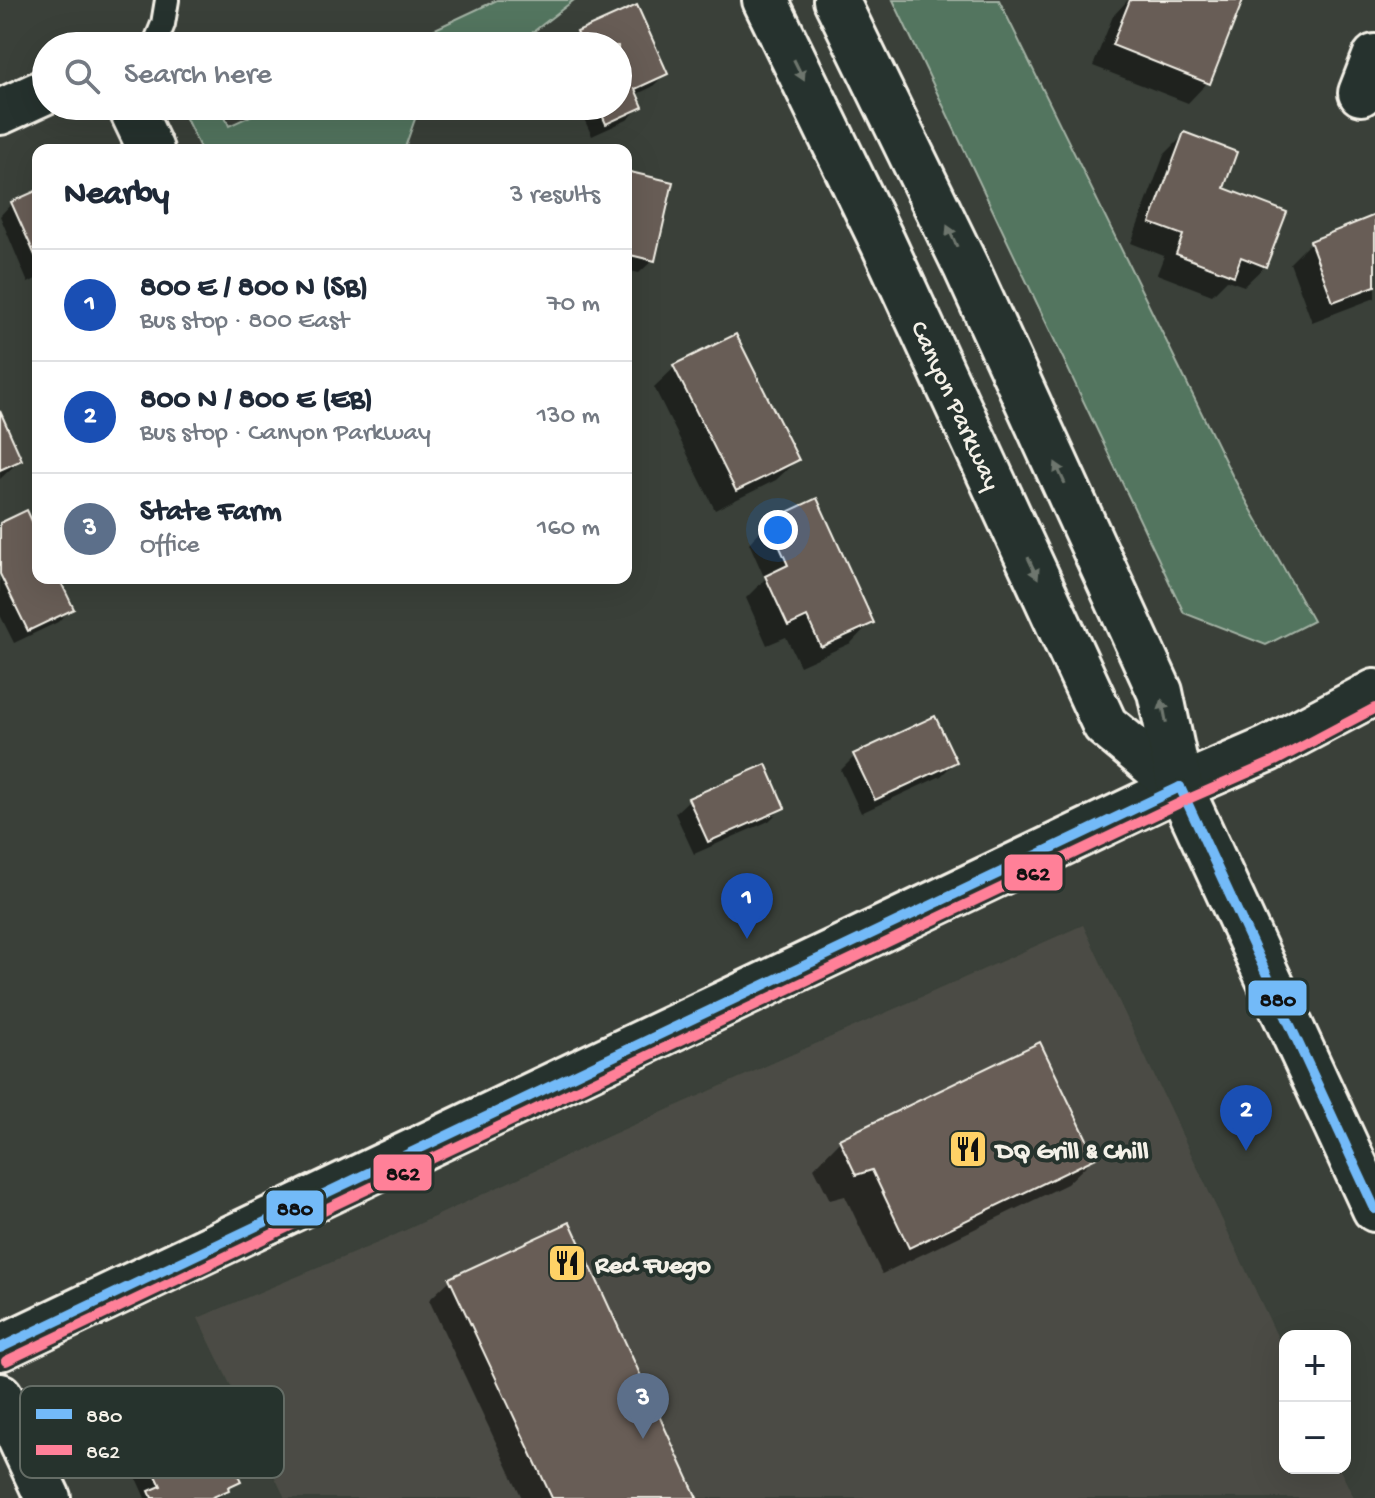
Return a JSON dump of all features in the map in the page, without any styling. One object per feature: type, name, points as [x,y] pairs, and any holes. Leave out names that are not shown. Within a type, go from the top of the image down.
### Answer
[{"type":"main road","name":"Canyon Parkway","points":[[765,0],[895,269],[1105,725],[1180,787]]},
{"type":"main road","name":"Canyon Parkway","points":[[836,0],[966,267],[1160,692],[1180,787],[1375,1209]]},
{"type":"main road","points":[[0,112],[32,97]]},
{"type":"main road","points":[[137,120],[148,144]]},
{"type":"main road","points":[[0,1348],[1180,787],[1268,749],[1375,692]]},
{"type":"main road","points":[[0,1396],[20,1438]]},
{"type":"main road","points":[[39,1478],[48,1498]]},
{"type":"lane","points":[[160,32],[167,0]]},
{"type":"shaded area","points":[[1083,925],[1279,1340],[1279,1474],[1342,1474],[1354,1498],[285,1498],[275,1478],[284,1478],[284,1386],[231,1386],[198,1318],[380,1242],[611,1135]]},
{"type":"green space","points":[[497,0],[574,0],[533,32],[429,32]]},
{"type":"green space","points":[[893,0],[999,0],[1232,475],[1313,621],[1266,645],[1184,613]]},
{"type":"green space","points":[[187,120],[226,120],[229,126],[242,120],[415,120],[406,144],[198,144]]},
{"type":"building","points":[[1130,0],[1243,0],[1210,84],[1112,45]]},
{"type":"building","points":[[637,5],[668,74],[635,89],[643,107],[632,112],[632,32],[577,32]]},
{"type":"building","points":[[1184,132],[1237,152],[1224,188],[1287,212],[1266,267],[1241,257],[1234,276],[1176,254],[1183,235],[1150,223]]},
{"type":"building","points":[[632,172],[673,182],[655,261],[632,255]]},
{"type":"building","points":[[32,193],[32,249],[11,202]]},
{"type":"building","points":[[1375,215],[1375,286],[1333,302],[1310,241]]},
{"type":"building","points":[[736,334],[799,460],[736,491],[673,365]]},
{"type":"building","points":[[0,411],[22,460],[0,470]]},
{"type":"building","points":[[817,498],[874,623],[821,647],[807,617],[788,626],[765,576],[788,565],[768,521]]},
{"type":"building","points":[[27,510],[32,521],[32,584],[62,584],[74,609],[28,631],[0,574],[0,523]]},
{"type":"building","points":[[935,716],[957,762],[875,800],[853,754]]},
{"type":"building","points":[[766,764],[785,808],[708,842],[688,798]]},
{"type":"building","name":"DQ Grill & Chill","points":[[1040,1042],[1096,1158],[909,1248],[872,1170],[856,1175],[839,1139]]},
{"type":"building","points":[[570,1222],[697,1498],[552,1498],[449,1278]]},
{"type":"building","points":[[157,1478],[240,1478],[241,1481],[211,1498],[152,1498],[149,1491],[161,1486]]},
{"type":"transit line","name":"862","points":[[6,1361],[1186,800],[1275,761],[1375,708]]},
{"type":"transit line","name":"880","points":[[1180,787],[1375,1209]]},
{"type":"transit line","name":"880","points":[[0,1348],[1180,787]]},
{"type":"place","name":"800 E / 800 N (SB)","points":[[747,939]]},
{"type":"place","name":"DQ Grill & Chill","points":[[968,1149]]},
{"type":"place","name":"800 N / 800 E (EB)","points":[[1246,1151]]},
{"type":"place","name":"Red Fuego","points":[[567,1263]]},
{"type":"place","name":"State Farm","points":[[643,1439]]}]
